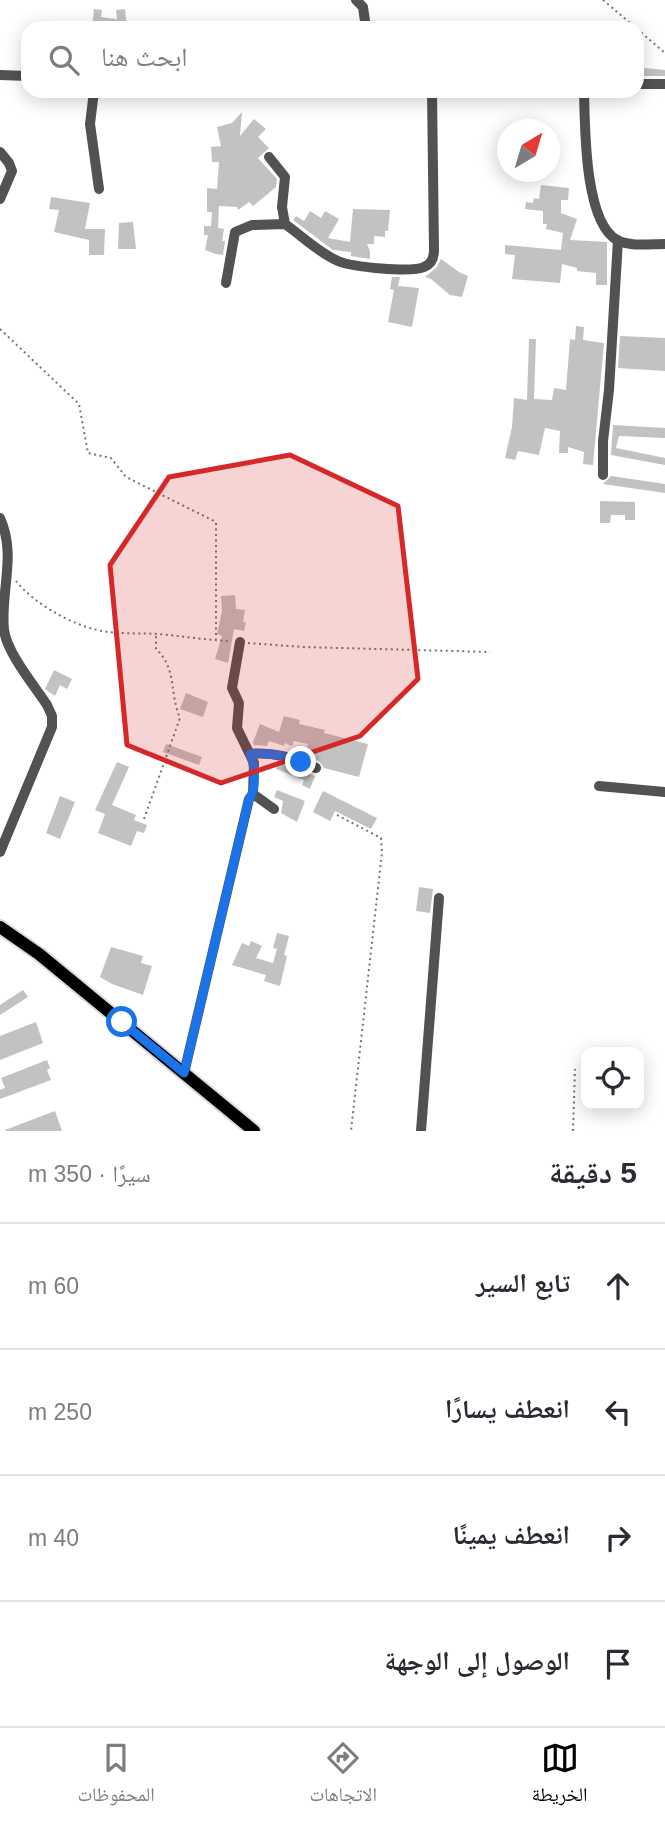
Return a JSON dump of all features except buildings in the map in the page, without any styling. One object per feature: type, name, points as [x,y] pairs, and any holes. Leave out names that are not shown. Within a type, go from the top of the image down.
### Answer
[{"type":"main road","points":[[0,927],[39,954],[254,1131]]},
{"type":"street","points":[[356,0],[363,7],[365,21]]},
{"type":"street","points":[[0,75],[21,76]]},
{"type":"street","points":[[644,84],[665,84]]},
{"type":"street","points":[[93,98],[90,124],[99,189]]},
{"type":"street","points":[[226,282],[235,232],[252,225],[285,224],[340,262],[380,269],[422,269],[430,264],[434,250],[432,98]]},
{"type":"street","points":[[584,98],[592,192],[604,226],[618,240],[640,244],[665,244]]},
{"type":"street","points":[[0,152],[12,171],[0,199]]},
{"type":"street","points":[[269,157],[285,177],[282,207],[285,224]]},
{"type":"street","points":[[603,475],[603,441],[609,390],[618,240]]},
{"type":"street","points":[[0,518],[9,549],[1,621],[9,645],[52,716],[52,727],[0,852]]},
{"type":"street","points":[[184,1073],[249,799],[253,794],[254,763],[237,728],[239,703],[232,688],[240,642]]},
{"type":"street","points":[[250,754],[265,752],[287,756],[316,768]]},
{"type":"street","points":[[599,786],[665,792]]},
{"type":"street","points":[[253,794],[274,808]]},
{"type":"street","points":[[421,1131],[439,898]]},
{"type":"path","points":[[603,0],[627,21]]},
{"type":"path","points":[[644,36],[665,53]]},
{"type":"path","points":[[0,329],[79,404],[88,453],[111,458],[126,477],[216,522],[216,640]]},
{"type":"path","points":[[144,819],[180,718],[174,702],[167,659],[156,649],[156,634]]},
{"type":"path","points":[[337,815],[381,838],[382,852],[351,1131]]},
{"type":"path","points":[[573,1131],[575,1069]]},
{"type":"highlighted area","points":[[290,455],[398,506],[418,679],[360,736],[221,783],[127,745],[110,565],[169,477]]},
{"type":"route","points":[[122,1022],[184,1073],[249,799],[253,794],[254,763],[250,754],[265,752],[301,762]]}]
